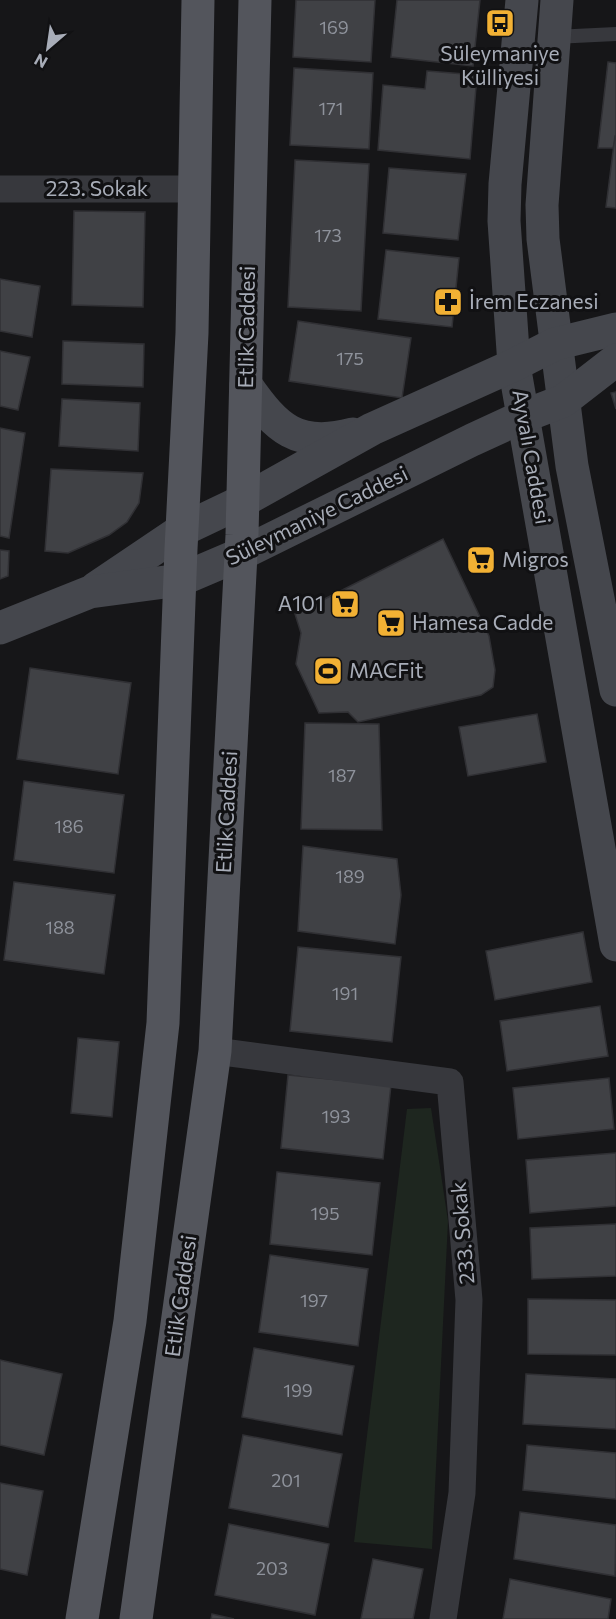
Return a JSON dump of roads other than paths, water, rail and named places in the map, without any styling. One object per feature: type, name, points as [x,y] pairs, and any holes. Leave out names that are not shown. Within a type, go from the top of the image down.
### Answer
[{"type":"main road","points":[[82,1619],[130,1321],[163,1023],[192,333],[198,0]]},
{"type":"main road","name":"Etlik Caddesi","points":[[135,1619],[215,1051],[241,554],[255,0]]},
{"type":"main road","name":"Ayvalı Caddesi","points":[[522,0],[505,184],[504,221],[514,365],[616,945]]},
{"type":"main road","name":"Ayvalı Caddesi","points":[[557,0],[542,205],[543,238],[572,466],[615,678]]},
{"type":"main road","points":[[90,592],[182,530],[243,501],[372,429],[555,344],[616,329]]},
{"type":"main road","name":"Süleymaniye Caddesi","points":[[0,628],[90,592],[180,580],[241,554],[524,416],[563,401],[616,360]]},
{"type":"main road","points":[[246,385],[279,424],[298,436],[316,439],[343,437],[372,429]]},
{"type":"street","name":"223. Sokak","points":[[0,189],[194,189]]},
{"type":"street","name":"233. Sokak","points":[[215,1051],[450,1082],[469,1300],[462,1493],[443,1619]]},
{"type":"lane","points":[[554,37],[616,34]]},
{"type":"place","name":"Süleymaniye Külliyesi","points":[[500,23]]},
{"type":"place","name":"İrem Eczanesi","points":[[448,302]]},
{"type":"place","name":"Migros","points":[[481,560]]},
{"type":"place","name":"A101","points":[[345,604]]},
{"type":"place","name":"Hamesa Cadde","points":[[391,623]]},
{"type":"place","name":"MACFit","points":[[328,671]]}]
